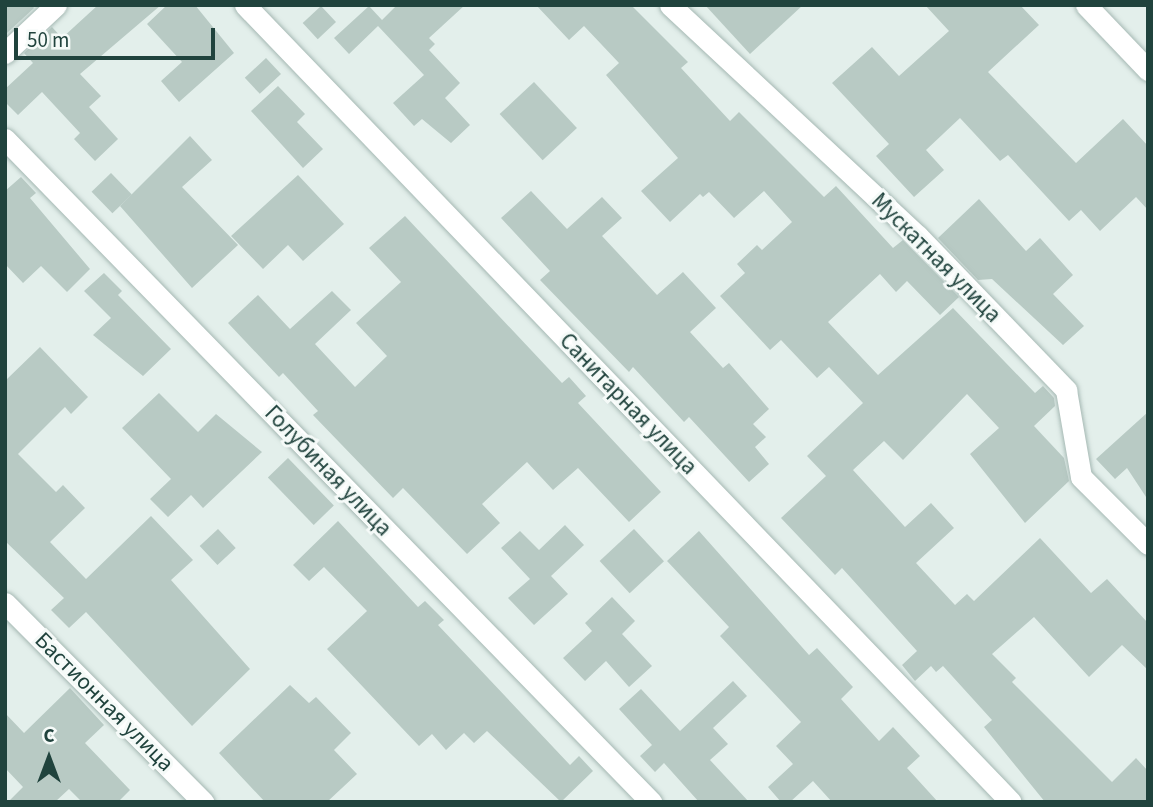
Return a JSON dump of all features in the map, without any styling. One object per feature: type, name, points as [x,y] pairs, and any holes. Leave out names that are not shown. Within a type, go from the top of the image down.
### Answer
[{"type":"street","points":[[5,53],[56,5]]},
{"type":"street","name":"Санитарная улица","points":[[245,5],[1011,802]]},
{"type":"street","name":"Мускатная улица","points":[[670,5],[918,236],[1066,390],[1081,477],[1148,544]]},
{"type":"street","points":[[1086,5],[1148,70]]},
{"type":"street","name":"Голубиная улица","points":[[5,139],[651,802]]},
{"type":"street","name":"Бастионная улица","points":[[5,603],[203,802]]},
{"type":"building","points":[[5,5],[32,5],[34,8],[7,33]]},
{"type":"building","points":[[98,5],[161,5],[80,74],[101,96],[89,107],[118,139],[95,161],[74,139],[80,133],[42,92],[18,115],[5,102],[5,89],[33,63],[24,53],[52,27],[62,38]]},
{"type":"building","points":[[167,5],[195,5],[234,53],[179,102],[161,81],[182,62],[147,24]]},
{"type":"building","points":[[397,5],[465,5],[429,38],[435,44],[429,50],[460,83],[445,98],[470,125],[451,143],[422,119],[414,126],[393,103],[424,75],[378,26],[349,54],[334,38],[369,6],[382,20]]},
{"type":"building","points":[[536,5],[631,5],[688,62],[681,68],[730,121],[739,112],[824,197],[836,186],[893,248],[903,240],[959,297],[940,315],[907,281],[896,292],[880,274],[828,322],[878,375],[953,308],[1035,393],[1043,386],[1054,398],[1055,406],[1034,426],[1064,458],[1069,481],[1025,523],[970,454],[999,428],[967,394],[903,460],[884,441],[853,470],[905,527],[931,503],[954,528],[916,563],[955,605],[967,594],[974,601],[1040,538],[1091,593],[1107,579],[1148,623],[1148,670],[1122,645],[1089,677],[1034,617],[992,654],[1016,678],[1012,682],[1112,782],[1136,758],[1148,771],[1148,802],[1045,802],[984,727],[992,720],[943,666],[936,672],[931,666],[915,681],[902,665],[917,651],[842,568],[835,575],[781,518],[826,476],[807,456],[863,403],[829,367],[817,378],[781,340],[770,350],[720,296],[745,273],[737,264],[757,245],[762,250],[792,222],[764,191],[734,218],[709,192],[703,197],[700,194],[670,222],[641,191],[678,158],[606,75],[619,63],[584,26],[569,40]]},
{"type":"building","points":[[705,5],[803,5],[750,54]]},
{"type":"building","points":[[925,5],[1020,5],[1039,25],[988,72],[1076,163],[1123,119],[1148,146],[1148,210],[1136,197],[1100,231],[1081,210],[1069,221],[1008,155],[1000,161],[960,118],[926,150],[944,170],[914,197],[876,156],[889,144],[832,83],[872,47],[899,76],[949,31]]},
{"type":"building","points":[[321,6],[336,22],[318,39],[303,23]]},
{"type":"building","points":[[266,58],[281,74],[260,94],[245,78]]},
{"type":"building","points":[[534,82],[577,128],[543,160],[500,114]]},
{"type":"building","points":[[278,86],[305,114],[297,122],[323,149],[303,168],[251,111]]},
{"type":"building","points":[[190,136],[212,160],[182,187],[238,245],[192,288],[120,206]]},
{"type":"building","points":[[111,173],[132,195],[112,213],[92,192]]},
{"type":"building","points":[[298,175],[344,224],[303,261],[288,245],[263,269],[231,236]]},
{"type":"building","points":[[21,177],[36,193],[30,198],[90,269],[67,292],[41,266],[23,283],[5,264],[5,191]]},
{"type":"building","points":[[531,191],[567,229],[602,197],[622,218],[602,236],[657,295],[683,272],[716,308],[690,332],[723,368],[729,363],[769,409],[753,424],[766,437],[755,447],[769,464],[749,482],[689,417],[684,422],[633,367],[629,372],[540,280],[550,271],[501,218]]},
{"type":"building","points":[[979,199],[1026,251],[1040,238],[1073,275],[1053,294],[1084,326],[1063,345],[992,279],[978,280],[938,238]]},
{"type":"building","points":[[405,216],[562,383],[569,377],[586,396],[578,403],[661,492],[629,522],[578,468],[553,490],[527,462],[482,504],[500,523],[467,554],[403,488],[393,498],[313,415],[318,411],[283,373],[279,377],[228,323],[258,295],[290,329],[332,291],[351,310],[315,344],[355,387],[387,356],[356,323],[401,282],[369,248]]},
{"type":"building","points":[[104,273],[122,291],[118,295],[171,349],[143,376],[93,335],[111,318],[84,291]]},
{"type":"building","points":[[40,347],[88,397],[71,414],[65,407],[18,454],[56,492],[63,485],[85,508],[50,542],[86,579],[151,516],[193,560],[171,580],[250,669],[192,726],[86,612],[69,628],[51,610],[64,598],[5,541],[5,381]]},
{"type":"building","points":[[159,393],[198,432],[216,414],[262,452],[203,508],[191,495],[168,517],[150,499],[171,479],[122,428]]},
{"type":"building","points":[[1148,412],[1148,500],[1127,468],[1115,479],[1096,459]]},
{"type":"building","points":[[288,458],[334,505],[314,525],[268,477]]},
{"type":"building","points":[[338,521],[418,607],[425,601],[444,620],[438,625],[570,765],[579,756],[593,771],[561,802],[487,731],[474,743],[464,733],[446,750],[432,734],[419,746],[327,649],[367,611],[324,567],[309,581],[293,565]]},
{"type":"building","points":[[565,525],[584,545],[551,576],[568,594],[534,625],[508,598],[530,579],[501,548],[520,531],[539,550]]},
{"type":"building","points":[[218,529],[236,548],[217,565],[200,546]]},
{"type":"building","points":[[634,529],[664,561],[630,593],[600,561]]},
{"type":"building","points":[[699,531],[809,655],[817,648],[853,687],[841,699],[879,741],[893,727],[920,756],[907,768],[938,802],[832,802],[813,781],[790,802],[781,802],[768,787],[793,764],[776,746],[801,722],[720,636],[729,627],[667,561]]},
{"type":"building","points":[[612,597],[635,621],[622,634],[652,666],[629,687],[606,661],[585,681],[563,658],[592,631],[585,623]]},
{"type":"building","points":[[733,681],[747,696],[713,728],[728,744],[710,760],[749,802],[699,802],[664,763],[655,772],[640,756],[652,745],[619,709],[641,689],[680,731]]},
{"type":"building","points":[[290,685],[309,703],[316,697],[351,733],[334,750],[357,774],[327,802],[265,802],[219,753]]},
{"type":"building","points":[[70,688],[104,725],[85,743],[130,790],[118,802],[82,802],[69,789],[55,802],[8,802],[23,787],[5,768],[5,713],[24,733]]}]
